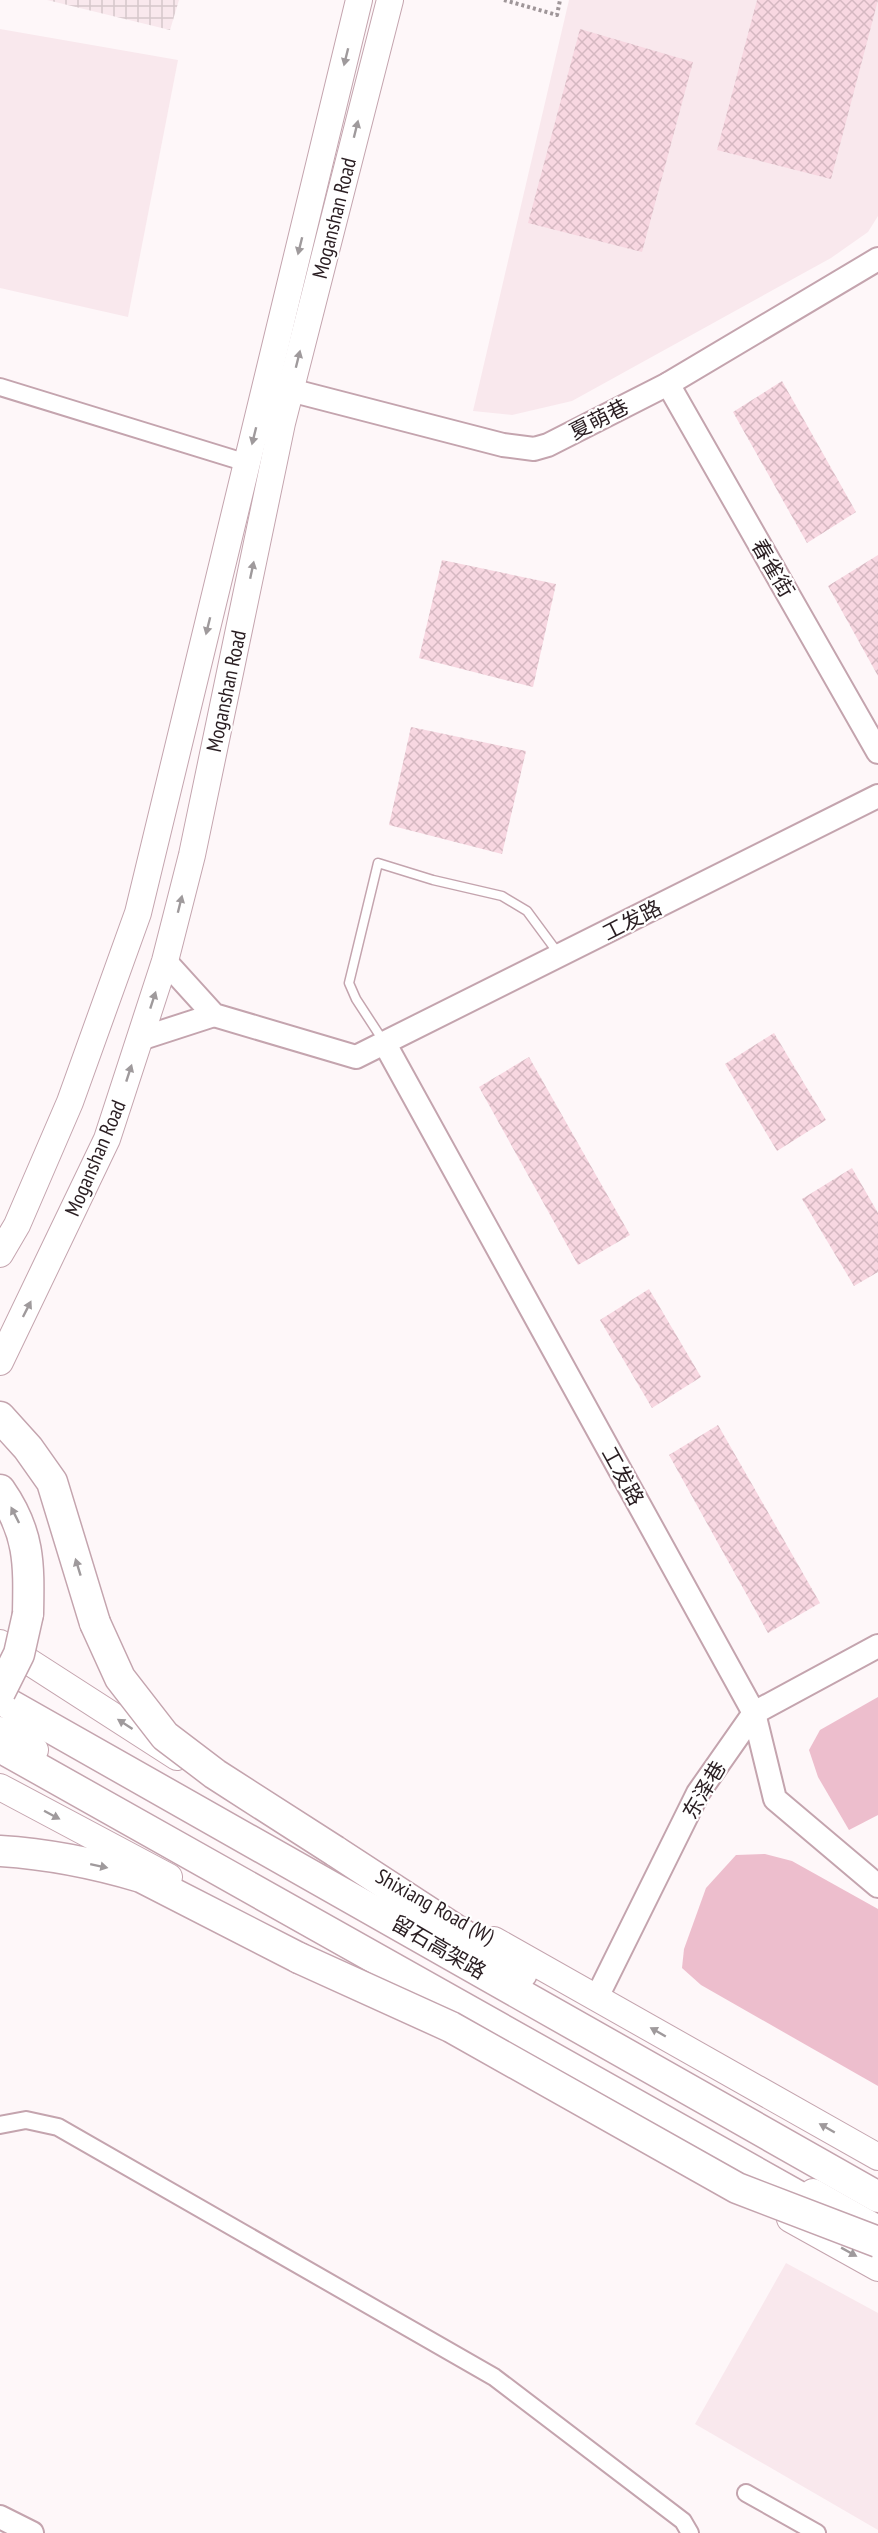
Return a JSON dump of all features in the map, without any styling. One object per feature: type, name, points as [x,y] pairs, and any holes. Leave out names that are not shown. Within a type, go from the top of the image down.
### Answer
[{"type":"highway","points":[[0,1416],[28,1448],[52,1482],[95,1623],[103,1642],[120,1678],[165,1736],[215,1774],[505,1961],[684,2086]]},
{"type":"highway","points":[[0,1490],[20,1523],[27,1549],[29,1584],[28,1614],[19,1654],[0,1692]]},
{"type":"highway","name":"留石高架路","points":[[0,1699],[878,2198]]},
{"type":"highway","name":"留石高架路","points":[[0,1747],[878,2242]]},
{"type":"highway","points":[[0,1851],[45,1854],[114,1869],[165,1888],[299,1958],[451,2027],[737,2188],[878,2242]]},
{"type":"main road","name":"Moganshan Road","points":[[0,1254],[17,1225],[70,1102],[138,913],[359,0]]},
{"type":"main road","name":"Moganshan Road","points":[[0,1362],[107,1139],[165,961],[192,855],[290,390],[390,0]]},
{"type":"main road","name":"Shixiang Road (W)","points":[[0,1643],[237,1795],[878,2157]]},
{"type":"main road","points":[[0,1704],[236,1851],[878,2229]]},
{"type":"main road","points":[[0,1730],[236,1851],[878,2198]]},
{"type":"main road","points":[[0,1787],[218,1903],[878,2268]]},
{"type":"street","name":"夏萌巷","points":[[290,390],[503,445],[534,449],[548,445],[668,384],[878,259]]},
{"type":"street","name":"春雀街","points":[[668,384],[878,752]]},
{"type":"street","points":[[0,387],[247,463]]},
{"type":"street","name":"工发路","points":[[214,1015],[356,1058],[878,796]]},
{"type":"street","points":[[140,1040],[214,1015],[165,961]]},
{"type":"street","name":"工发路","points":[[385,1044],[754,1713],[775,1799],[878,1886]]},
{"type":"street","name":"东泽巷","points":[[597,1997],[698,1793],[754,1713],[878,1646]]},
{"type":"street","points":[[0,2125],[26,2120],[58,2127],[494,2377],[683,2521],[690,2533]]},
{"type":"street","points":[[746,2493],[817,2533]]},
{"type":"street","points":[[0,2517],[32,2533]]},
{"type":"lane","points":[[385,1044],[356,999],[349,983],[378,863],[433,880],[502,896],[527,911],[560,956]]},
{"type":"path","points":[[504,0],[557,15],[560,0]]},
{"type":"shaded area","points":[[47,0],[179,0],[170,30]]},
{"type":"shaded area","points":[[569,0],[878,0],[878,216],[868,232],[831,258],[572,401],[512,415],[473,411]]},
{"type":"shaded area","points":[[0,29],[178,60],[128,317],[0,288]]},
{"type":"shaded area","points":[[878,1697],[878,1815],[849,1830],[818,1777],[809,1750],[820,1730]]},
{"type":"shaded area","points":[[765,1854],[792,1861],[878,1909],[878,2086],[701,1985],[682,1968],[684,1949],[706,1888],[736,1855]]},
{"type":"shaded area","points":[[786,2263],[878,2313],[878,2530],[695,2424]]},
{"type":"building","points":[[757,0],[878,0],[831,179],[717,150]]},
{"type":"building","points":[[580,29],[693,62],[642,252],[528,223]]},
{"type":"building","points":[[782,381],[856,512],[807,543],[733,412]]},
{"type":"building","points":[[878,555],[878,676],[828,586]]},
{"type":"building","points":[[442,560],[556,584],[533,687],[419,658]]},
{"type":"building","points":[[411,727],[526,751],[502,854],[389,825]]},
{"type":"building","points":[[774,1033],[826,1120],[777,1151],[725,1064]]},
{"type":"building","points":[[529,1057],[630,1235],[578,1265],[479,1087]]},
{"type":"building","points":[[852,1168],[878,1213],[878,1272],[854,1286],[802,1199]]},
{"type":"building","points":[[649,1289],[701,1377],[652,1408],[600,1320]]},
{"type":"building","points":[[718,1425],[820,1603],[768,1633],[669,1455]]}]
